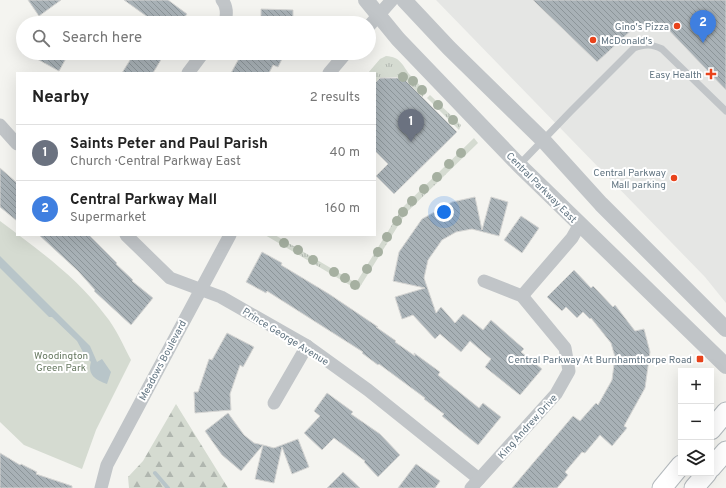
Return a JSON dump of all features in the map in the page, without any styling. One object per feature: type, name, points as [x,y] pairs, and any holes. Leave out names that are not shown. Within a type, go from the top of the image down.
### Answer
[{"type":"main road","points":[[714,426],[726,412]]},
{"type":"main road","points":[[714,464],[726,450]]},
{"type":"main road","points":[[662,488],[678,469]]},
{"type":"main road","points":[[694,488],[704,476]]},
{"type":"street","points":[[222,0],[225,4],[227,16]]},
{"type":"street","name":"Central Parkway East","points":[[366,0],[372,16]]},
{"type":"street","points":[[376,17],[392,0]]},
{"type":"street","points":[[404,0],[449,48],[543,140],[601,204],[726,329]]},
{"type":"street","name":"Central Parkway East","points":[[376,22],[398,39],[519,165],[726,366]]},
{"type":"street","points":[[189,72],[198,60]]},
{"type":"street","points":[[330,72],[340,60]]},
{"type":"street","points":[[0,125],[16,143]]},
{"type":"street","points":[[484,281],[522,296],[572,238],[580,224]]},
{"type":"street","name":"Prince George Avenue","points":[[127,236],[170,278],[231,302],[307,346],[368,390],[475,484]]},
{"type":"street","name":"Meadows Boulevard","points":[[101,488],[107,465],[229,236]]},
{"type":"street","name":"King Andrew Drive","points":[[475,484],[556,394],[569,371],[565,348],[522,296]]},
{"type":"street","points":[[274,404],[307,346]]},
{"type":"lane","points":[[519,165],[581,100],[634,48],[643,45],[655,46],[662,49],[726,112]]},
{"type":"shaded area","points":[[436,0],[726,0],[726,303],[705,277]]},
{"type":"shaded area","points":[[0,256],[90,346],[97,362],[102,359],[111,372],[107,384],[99,381],[91,374],[91,362],[77,341],[52,317],[49,317],[0,268]]},
{"type":"green space","points":[[386,56],[398,60],[427,92],[422,97],[400,80],[400,78],[396,77],[383,78],[383,80],[378,80],[376,82],[376,72],[369,72],[380,59]]},
{"type":"green space","points":[[430,95],[461,125],[459,130],[427,98]]},
{"type":"green space","points":[[474,138],[478,143],[406,213],[358,290],[267,236],[277,236],[356,283],[403,207]]},
{"type":"green space","name":"Woodington Green Park","points":[[0,221],[16,233],[16,236],[20,236],[56,264],[82,288],[109,320],[131,360],[96,430],[82,469],[24,445],[0,422]]},
{"type":"green space","points":[[176,404],[228,488],[129,488],[128,477],[143,461]]},
{"type":"building","points":[[28,0],[61,0],[39,16]]},
{"type":"building","points":[[124,0],[168,0],[187,14],[185,16],[146,16]]},
{"type":"building","points":[[533,0],[726,0],[726,90],[662,23],[637,25],[597,62]]},
{"type":"building","points":[[261,9],[293,10],[293,16],[261,16]]},
{"type":"building","points":[[39,60],[65,60],[59,71]]},
{"type":"building","points":[[130,60],[161,60],[154,72],[123,72]]},
{"type":"building","points":[[238,60],[282,60],[278,67],[273,65],[270,72],[232,72]]},
{"type":"building","points":[[380,78],[403,78],[457,132],[394,194],[376,176],[388,164],[376,152],[376,82]]},
{"type":"building","points":[[0,168],[16,182],[16,220],[0,207]]},
{"type":"building","points":[[475,197],[482,230],[491,197],[508,202],[499,236],[472,229],[456,232],[442,240],[428,260],[424,278],[436,313],[441,307],[455,323],[463,314],[483,330],[491,320],[524,349],[521,352],[542,369],[520,395],[485,367],[491,359],[470,341],[461,352],[440,334],[435,339],[413,315],[402,319],[395,297],[425,288],[393,281],[399,252],[422,219],[452,202]]},
{"type":"building","points":[[521,216],[539,228],[522,253],[504,240]]},
{"type":"building","points":[[40,236],[90,236],[133,280],[132,281],[153,298],[131,325],[94,291],[95,290],[78,271]]},
{"type":"building","points":[[262,252],[282,263],[281,265],[329,294],[378,327],[376,327],[396,341],[395,342],[415,356],[414,353],[440,372],[438,375],[479,408],[483,403],[501,417],[478,445],[442,416],[444,414],[424,399],[425,398],[379,364],[378,365],[362,353],[363,352],[267,291],[266,293],[246,282]]},
{"type":"building","points":[[574,270],[591,288],[593,286],[613,307],[615,305],[635,331],[644,329],[650,352],[645,388],[624,426],[627,428],[612,446],[600,435],[585,453],[582,452],[565,472],[568,475],[557,488],[512,488],[573,416],[580,421],[596,403],[598,405],[612,380],[615,357],[611,343],[591,318],[590,319],[583,312],[577,318],[566,307],[562,311],[547,297]]},
{"type":"building","points":[[227,333],[254,347],[243,367],[240,365],[230,394],[231,410],[195,413],[194,392],[198,392],[209,359],[212,360]]},
{"type":"building","points":[[327,393],[353,412],[351,414],[380,434],[400,455],[378,477],[364,462],[365,461],[334,438],[322,450],[304,433],[320,416],[314,411]]},
{"type":"building","points":[[228,413],[244,435],[254,443],[263,445],[241,471],[222,455],[205,431]]},
{"type":"building","points":[[298,439],[309,467],[292,474],[282,447],[274,483],[255,479],[263,445],[274,448]]},
{"type":"building","points":[[0,453],[20,465],[21,464],[37,472],[36,474],[72,486],[72,488],[0,488]]},
{"type":"building","points":[[416,464],[440,481],[435,488],[398,488]]},
{"type":"building","points":[[343,472],[360,488],[327,488]]},
{"type":"waterway","points":[[155,473],[168,488]]},
{"type":"place","name":"Gino's Pizza","points":[[677,26]]},
{"type":"place","name":"McDonald's","points":[[593,40]]},
{"type":"place","name":"Central Parkway Mall","points":[[703,43]]},
{"type":"place","name":"Easy Health","points":[[711,74]]},
{"type":"place","name":"Saints Peter and Paul Parish","points":[[411,142]]},
{"type":"place","name":"Central Parkway Mall parking","points":[[674,178]]},
{"type":"place","name":"Central Parkway At Burnhamthorpe Road","points":[[700,359]]}]
